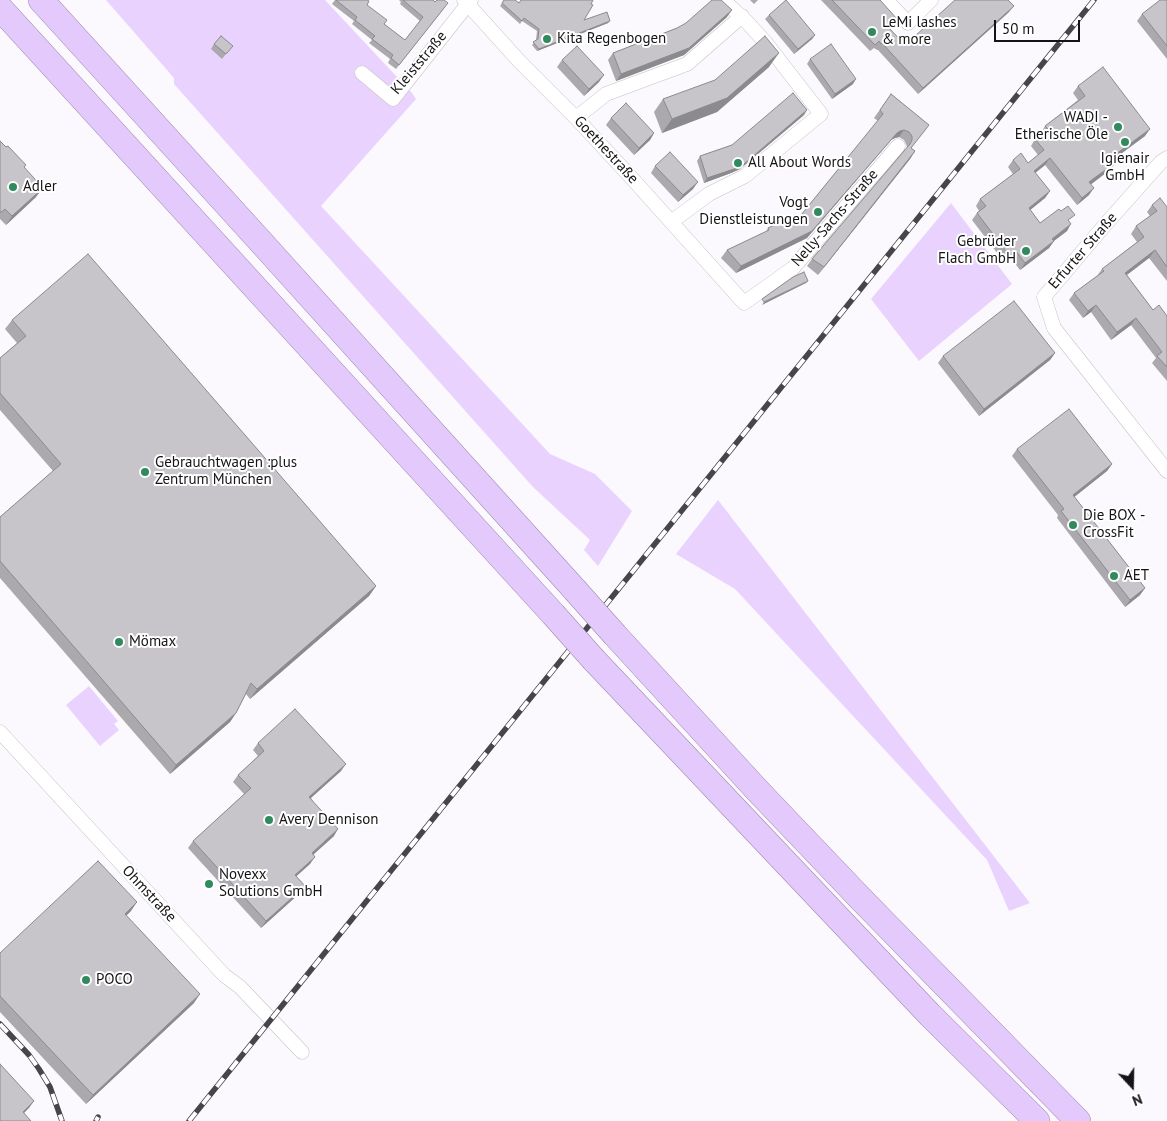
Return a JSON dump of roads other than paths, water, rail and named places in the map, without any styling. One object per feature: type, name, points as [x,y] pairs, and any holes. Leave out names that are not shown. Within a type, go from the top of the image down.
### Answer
[{"type":"highway","points":[[41,0],[615,635],[764,797],[1078,1121]]},
{"type":"highway","points":[[0,8],[594,660],[910,994],[1037,1121]]},
{"type":"highway","points":[[966,1052],[967,1072],[1012,1121]]},
{"type":"highway","points":[[1029,1070],[1094,1121]]},
{"type":"street","points":[[671,222],[709,194],[745,176],[821,114],[766,43],[742,16],[724,0]]},
{"type":"street","points":[[886,0],[908,23],[931,0]]},
{"type":"street","name":"Kleiststraße","points":[[362,73],[393,100],[468,1]]},
{"type":"street","name":"Goethestraße","points":[[468,1],[519,61],[629,174],[744,302]]},
{"type":"street","points":[[576,118],[606,94],[686,64],[742,16]]},
{"type":"street","name":"Nelly-Sachs-Straße","points":[[744,302],[793,268],[898,146]]},
{"type":"street","name":"Erfurter Straße","points":[[1167,158],[1161,162],[1104,226],[1044,297],[1054,328],[1167,471]]},
{"type":"street","name":"Ohmstraße","points":[[0,732],[224,975],[240,987],[302,1052]]},
{"type":"railway","points":[[189,1121],[1094,0]]},
{"type":"railway","points":[[0,1024],[29,1055],[39,1069],[50,1087],[62,1121]]},
{"type":"railway","points":[[96,1121],[98,1117]]},
{"type":"place","name":"LeMi lashes & more","points":[[872,32]]},
{"type":"place","name":"Kita Regenbogen","points":[[547,39]]},
{"type":"place","name":"WADI - Etherische Öle","points":[[1118,127]]},
{"type":"place","name":"Igienair GmbH","points":[[1125,142]]},
{"type":"place","name":"All About Words","points":[[738,163]]},
{"type":"place","name":"Adler","points":[[13,187]]},
{"type":"place","name":"Vogt Dienstleistungen","points":[[818,212]]},
{"type":"place","name":"Gebrüder Flach GmbH","points":[[1026,251]]},
{"type":"place","name":"Gebrauchtwagen :plus Zentrum München","points":[[145,472]]},
{"type":"place","name":"Die BOX - CrossFit","points":[[1073,525]]},
{"type":"place","name":"AET","points":[[1114,576]]},
{"type":"place","name":"Mömax","points":[[119,642]]},
{"type":"place","name":"Avery Dennison","points":[[269,820]]},
{"type":"place","name":"Novexx Solutions GmbH","points":[[209,884]]},
{"type":"place","name":"POCO","points":[[86,980]]}]
